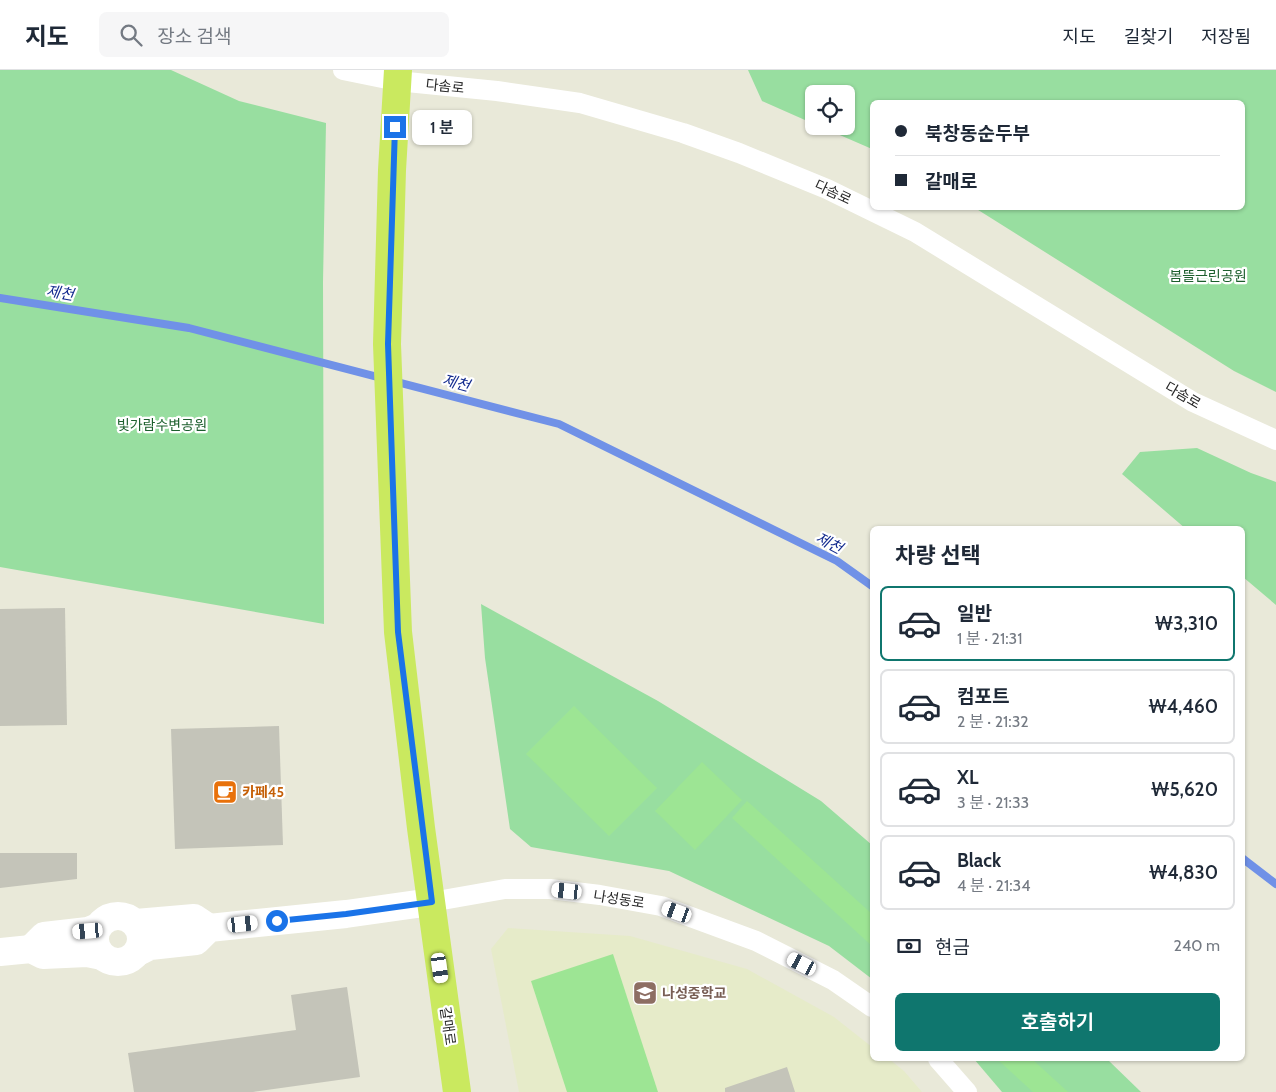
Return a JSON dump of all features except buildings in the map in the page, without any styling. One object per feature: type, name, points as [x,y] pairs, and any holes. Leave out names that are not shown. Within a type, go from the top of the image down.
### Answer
[{"type":"main road","name":"갈매로","points":[[398,76],[392,170],[388,344],[398,632],[457,1092]]},
{"type":"street","name":"다솜로","points":[[343,70],[398,76],[580,104],[683,133],[739,152],[827,189],[915,232],[1193,402],[1276,440]]},
{"type":"street","name":"나성동로","points":[[432,902],[505,890],[550,890],[600,895],[661,906],[756,941],[833,980],[870,1006]]},
{"type":"street","points":[[0,952],[31,950],[43,955],[87,953],[102,956],[109,960],[125,961],[150,946],[196,941],[209,928],[346,914],[432,902]]},
{"type":"street","points":[[102,956],[97,950],[95,934],[102,921],[116,915],[130,918],[140,929],[142,936],[138,952]]},
{"type":"street","points":[[136,923],[194,918],[209,928]]},
{"type":"street","points":[[31,950],[44,936],[88,931],[98,927]]},
{"type":"street","points":[[940,1061],[967,1092]]},
{"type":"shaded area","name":"나성중학교","points":[[508,928],[630,936],[747,969],[834,1017],[870,1045],[870,1061],[892,1061],[904,1071],[922,1092],[519,1092],[491,949]]},
{"type":"green space","name":"빛가람수변공원","points":[[0,70],[171,70],[239,101],[326,123],[323,282],[324,624],[0,567]]},
{"type":"green space","name":"봄뜰근린공원","points":[[748,70],[1276,70],[1276,392],[1234,371],[978,210],[1245,210],[1245,100],[870,100],[870,148],[840,135],[855,135],[855,85],[805,85],[805,120],[762,101]]},
{"type":"green space","points":[[1197,448],[1251,473],[1276,482],[1276,605],[1245,579],[1245,526],[1183,526],[1122,474],[1140,452]]},
{"type":"green space","points":[[481,604],[658,701],[821,801],[870,843],[870,977],[829,946],[669,871],[531,847],[510,829],[485,658]]},
{"type":"green space","points":[[574,706],[657,788],[609,836],[526,754]]},
{"type":"green space","points":[[702,762],[742,800],[695,850],[655,811]]},
{"type":"green space","points":[[747,801],[870,912],[870,944],[732,818]]},
{"type":"green space","points":[[613,954],[658,1092],[567,1092],[531,981]]},
{"type":"green space","points":[[976,1061],[1109,1061],[1141,1092],[1002,1092]]},
{"type":"green space","points":[[999,1061],[1034,1061],[1068,1092],[1033,1092]]},
{"type":"waterway","name":"제천","points":[[0,298],[189,328],[559,424],[837,561],[870,585]]},
{"type":"waterway","name":"제천","points":[[1245,860],[1276,884]]},
{"type":"place","name":"카페45","points":[[225,792]]},
{"type":"place","name":"나성중학교","points":[[645,993]]},
{"type":"route","points":[[277,921],[432,902],[421,828],[398,632],[388,344],[392,170],[395,127]]}]
